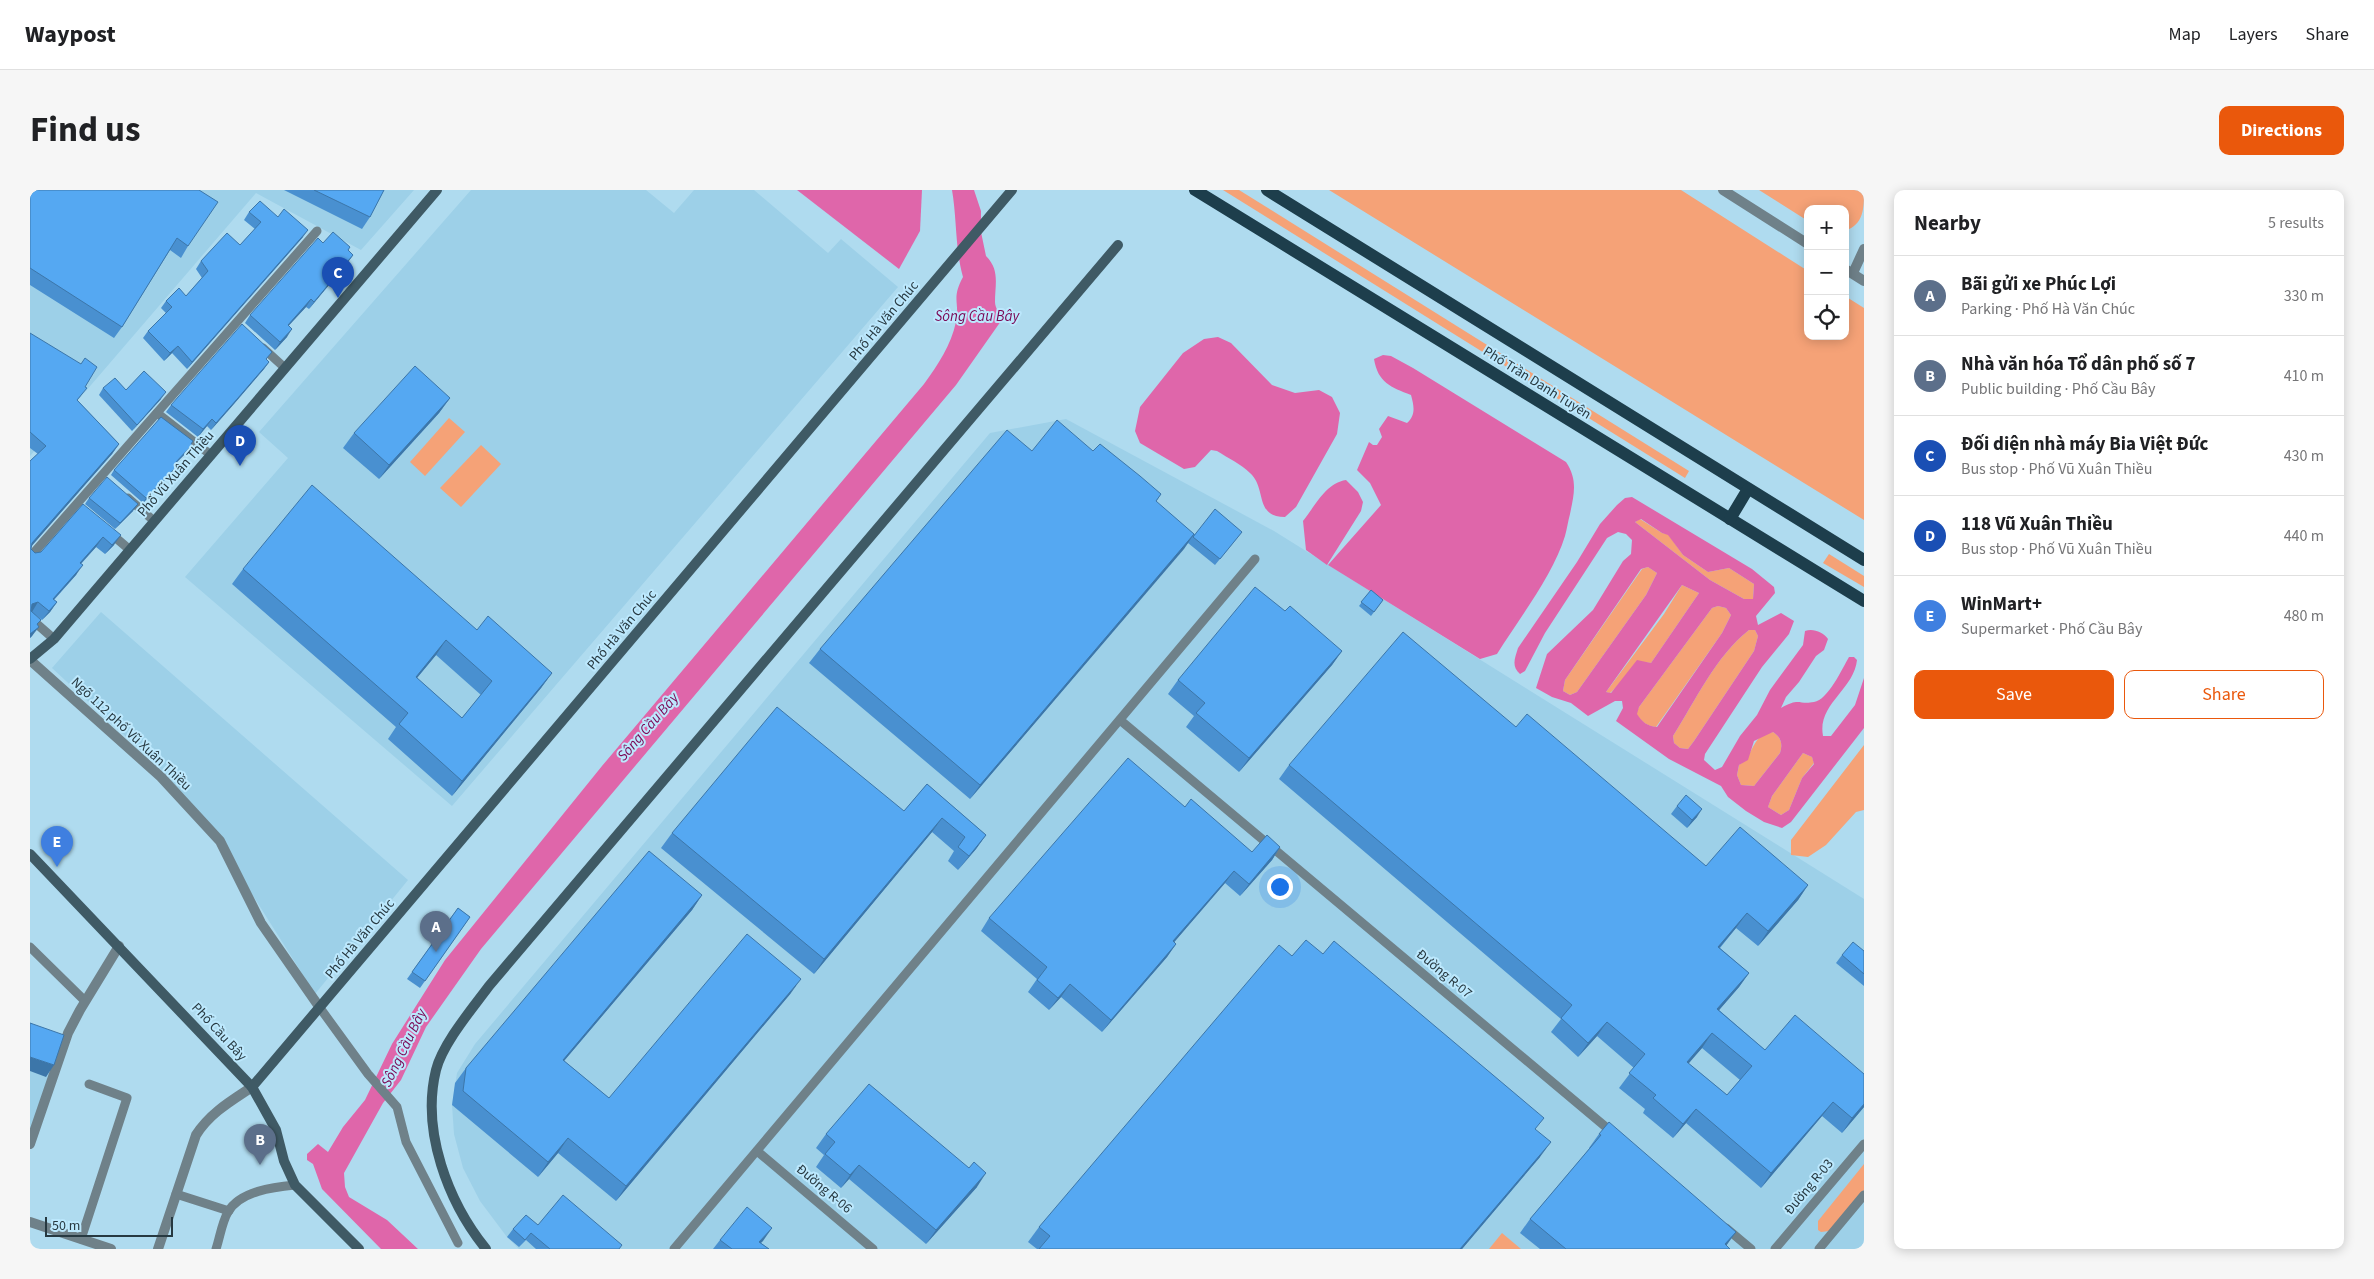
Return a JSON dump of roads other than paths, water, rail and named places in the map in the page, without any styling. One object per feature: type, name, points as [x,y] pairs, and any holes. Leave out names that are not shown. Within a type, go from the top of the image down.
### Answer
[{"type":"main road","name":"Phố Trần Danh Tuyên","points":[[1195,190],[1864,601]]},
{"type":"main road","name":"Phố Trần Danh Tuyên","points":[[1267,190],[1864,560]]},
{"type":"main road","points":[[1730,519],[1748,488]]},
{"type":"street","name":"Phố Vũ Xuân Thiều","points":[[30,660],[54,639],[437,190]]},
{"type":"street","points":[[1723,190],[1804,241]]},
{"type":"street","name":"Phố Hà Văn Chúc","points":[[252,1088],[1010,192]]},
{"type":"street","points":[[486,1249],[459,1207],[442,1168],[431,1104],[436,1069],[458,1027],[488,986],[1118,245]]},
{"type":"street","points":[[1864,249],[1849,271],[1864,281]]},
{"type":"street","name":"Ngõ 112 phố Vũ Xuân Thiều","points":[[30,660],[161,777],[220,841],[261,923],[320,1008]]},
{"type":"street","name":"Phố Cầu Bây","points":[[30,854],[252,1088],[276,1130],[284,1161],[295,1185],[349,1245],[359,1249]]},
{"type":"street","points":[[30,1144],[60,1041],[119,946]]},
{"type":"street","points":[[158,1249],[196,1135],[204,1123],[218,1110],[252,1088]]},
{"type":"street","points":[[30,1222],[111,1249]]},
{"type":"lane","points":[[30,557],[158,413],[240,326],[317,232]]},
{"type":"lane","points":[[257,342],[286,368]]},
{"type":"lane","points":[[158,413],[211,454]]},
{"type":"lane","points":[[102,475],[110,481]]},
{"type":"lane","points":[[117,488],[154,521]]},
{"type":"lane","points":[[76,505],[83,512]]},
{"type":"lane","points":[[99,524],[130,550]]},
{"type":"lane","points":[[674,1249],[1255,559]]},
{"type":"lane","points":[[30,618],[54,639]]},
{"type":"lane","name":"Đường R-07","points":[[1120,720],[1622,1141]]},
{"type":"lane","points":[[30,946],[85,1001]]},
{"type":"lane","points":[[320,1008],[368,1074],[397,1107],[406,1142],[458,1243]]},
{"type":"lane","points":[[81,1239],[127,1098],[89,1084]]},
{"type":"lane","name":"Đường R-03","points":[[1775,1249],[1864,1144]]},
{"type":"lane","name":"Đường R-06","points":[[757,1151],[873,1249]]},
{"type":"lane","points":[[216,1249],[228,1211],[251,1194],[282,1186],[295,1185]]},
{"type":"lane","points":[[176,1194],[228,1211]]},
{"type":"lane","points":[[1819,1249],[1864,1195]]},
{"type":"lane","points":[[1720,1224],[1751,1249]]},
{"type":"water","points":[[797,190],[922,190],[920,231],[899,269]]},
{"type":"water","name":"Sông Cầu Bây","points":[[952,190],[974,190],[981,211],[981,232],[986,256],[995,272],[995,304],[1001,321],[956,385],[481,949],[426,1027],[401,1080],[383,1103],[344,1173],[345,1187],[349,1197],[387,1220],[418,1249],[381,1249],[322,1189],[313,1164],[307,1160],[307,1154],[318,1144],[328,1152],[343,1127],[365,1100],[392,1044],[445,960],[602,766],[934,370],[954,330],[957,315],[957,290],[963,277],[960,266]]},
{"type":"water","points":[[1218,337],[1231,343],[1272,385],[1295,393],[1319,390],[1332,397],[1340,413],[1337,434],[1296,507],[1285,517],[1275,516],[1269,512],[1262,501],[1255,479],[1250,473],[1217,451],[1211,450],[1195,467],[1184,469],[1140,443],[1135,431],[1140,407],[1183,353],[1204,339]]},
{"type":"water","points":[[1383,355],[1391,356],[1413,368],[1566,462],[1570,469],[1574,481],[1573,500],[1560,551],[1544,581],[1497,654],[1480,659],[1328,565],[1381,505],[1370,483],[1357,470],[1369,442],[1377,445],[1382,437],[1379,429],[1388,416],[1407,423],[1413,414],[1411,395],[1386,383],[1379,374],[1374,359]]},
{"type":"water","points":[[1346,480],[1358,492],[1363,502],[1361,511],[1327,565],[1306,550],[1303,521],[1327,490]]},
{"type":"water","points":[[1632,497],[1752,569],[1774,587],[1775,593],[1756,616],[1758,625],[1781,613],[1794,621],[1789,634],[1762,667],[1705,754],[1704,760],[1715,770],[1722,767],[1740,736],[1757,715],[1770,690],[1803,645],[1805,631],[1818,631],[1828,639],[1824,650],[1816,656],[1799,682],[1786,697],[1781,708],[1796,702],[1809,703],[1819,700],[1834,683],[1849,657],[1854,657],[1857,660],[1850,680],[1825,715],[1823,736],[1831,736],[1855,705],[1864,678],[1864,728],[1791,822],[1782,828],[1764,822],[1746,811],[1728,797],[1721,786],[1669,759],[1616,721],[1623,708],[1622,701],[1615,701],[1588,716],[1571,703],[1552,697],[1536,688],[1547,654],[1593,610],[1623,561],[1631,554],[1632,540],[1626,534],[1618,532],[1607,538],[1545,633],[1525,671],[1520,674],[1515,668],[1514,662],[1518,648],[1577,562],[1600,524],[1625,498]],"holes":[[[1641,519],[1668,535],[1683,555],[1708,572],[1729,568],[1754,584],[1753,599],[1744,599],[1710,580],[1635,522]],[[1648,567],[1657,573],[1646,595],[1577,692],[1570,695],[1563,691],[1565,680],[1641,569]],[[1682,585],[1699,593],[1651,663],[1637,660],[1611,693],[1606,692]],[[1718,606],[1726,608],[1731,615],[1722,633],[1657,727],[1648,725],[1641,719],[1637,714],[1639,707],[1712,608]],[[1749,630],[1755,630],[1758,636],[1754,651],[1688,749],[1680,748],[1674,743],[1673,736],[1726,653]],[[1773,732],[1780,738],[1780,753],[1754,786],[1741,785],[1737,775],[1739,765],[1748,760],[1754,741]],[[1803,753],[1812,757],[1814,764],[1802,778],[1789,810],[1781,815],[1768,807],[1772,796]]]},
{"type":"place","name":"Đối diện nhà máy Bia Việt Đức","points":[[338,298]]},
{"type":"place","name":"118 Vũ Xuân Thiều","points":[[240,466]]},
{"type":"place","name":"WinMart+","points":[[57,867]]},
{"type":"place","name":"Bãi gửi xe Phúc Lợi","points":[[436,952]]},
{"type":"place","name":"Nhà văn hóa Tổ dân phố số 7","points":[[260,1165]]}]
